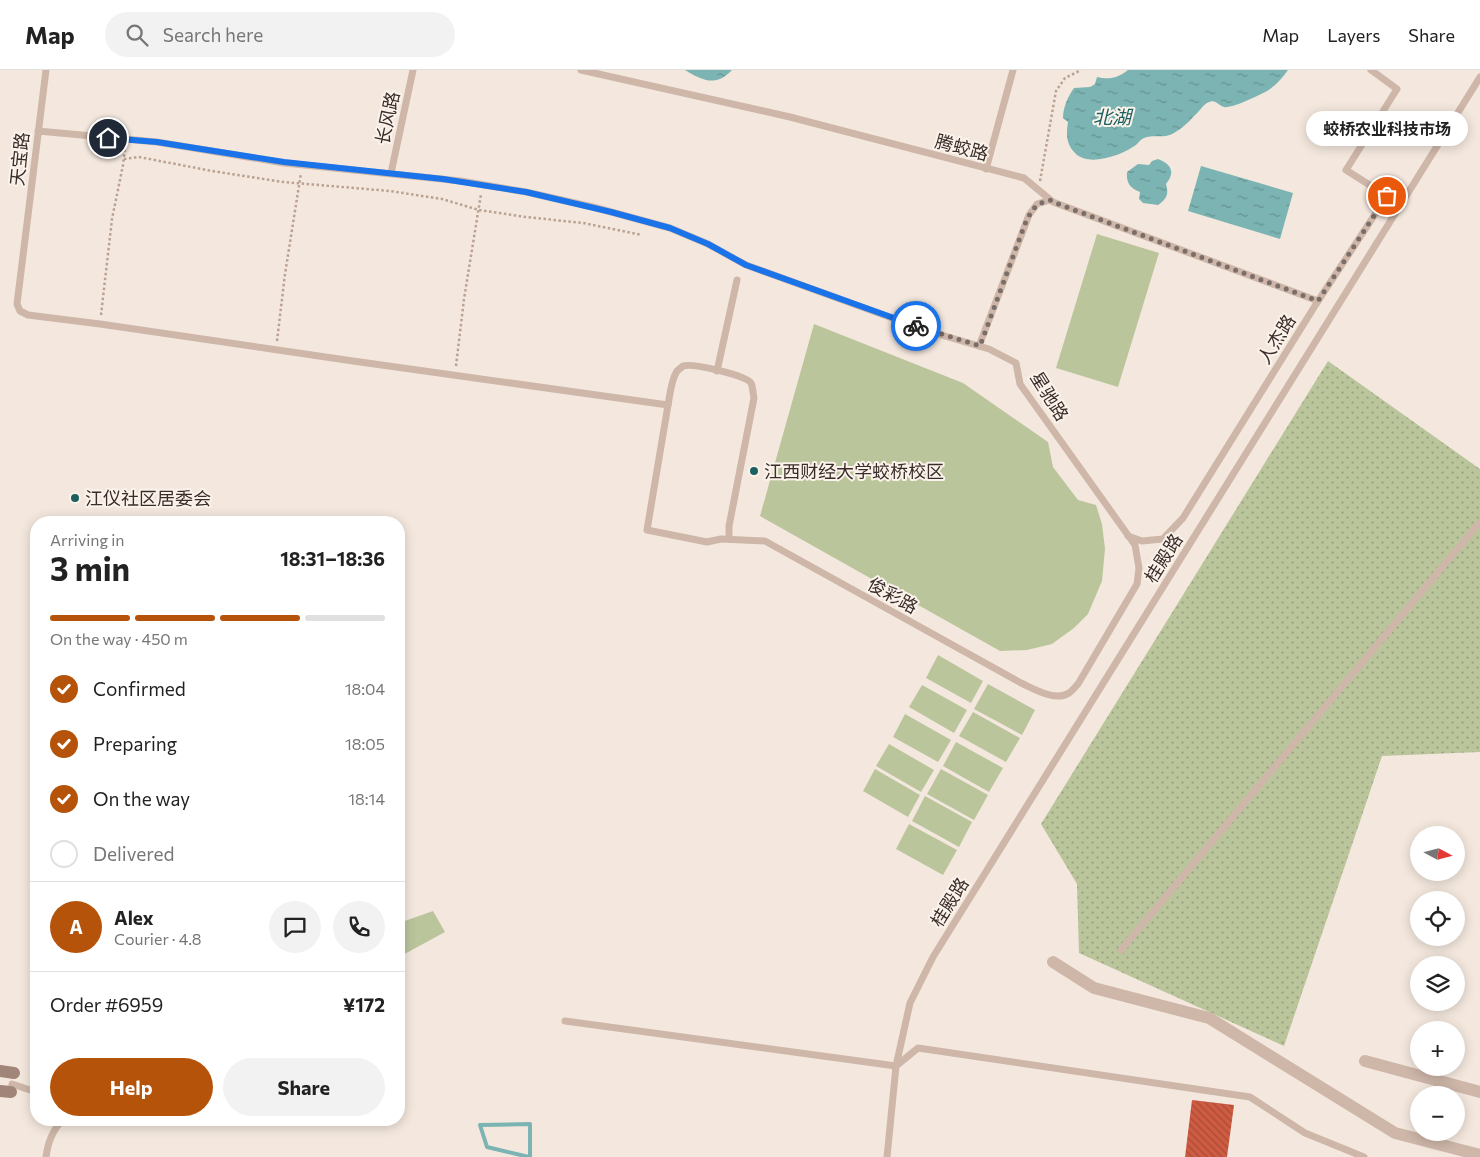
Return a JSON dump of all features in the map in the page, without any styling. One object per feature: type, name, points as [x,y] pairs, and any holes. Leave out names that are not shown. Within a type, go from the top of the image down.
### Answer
[{"type":"street","points":[[1053,962],[1094,988],[1209,1018],[1395,1133],[1480,1155]]},
{"type":"street","points":[[1365,1061],[1480,1092]]},
{"type":"street","points":[[0,1071],[9,1085]]},
{"type":"lane","name":"天宝路","points":[[46,70],[17,304],[20,312],[28,315],[100,324]]},
{"type":"lane","name":"长风路","points":[[391,173],[413,70]]},
{"type":"lane","name":"腾蛟路","points":[[580,70],[790,117],[1024,178],[1053,202],[1318,301]]},
{"type":"lane","points":[[986,169],[1013,70]]},
{"type":"lane","name":"人杰路","points":[[1128,536],[1142,541],[1162,539],[1183,518],[1318,301],[1387,196],[1346,170],[1397,90],[1371,70]]},
{"type":"lane","name":"桂殿路","points":[[887,1157],[896,1066],[910,1003],[932,957],[1480,77]]},
{"type":"lane","name":"星驰路","points":[[38,131],[157,142],[284,162],[482,185],[526,192],[670,228],[708,244],[755,268],[928,331],[989,349],[1016,363],[1020,384],[1128,536]]},
{"type":"lane","points":[[980,346],[1029,215],[1037,204],[1050,200]]},
{"type":"lane","points":[[717,371],[737,280]]},
{"type":"lane","points":[[100,324],[668,405],[677,370],[683,366],[692,366],[746,378],[751,383],[754,398],[729,526],[729,540]]},
{"type":"lane","name":"俊彩路","points":[[668,405],[647,530],[708,542],[721,539],[765,542],[1021,683],[1055,696],[1067,694],[1078,684],[1137,584],[1138,556],[1135,545],[1128,536]]},
{"type":"lane","points":[[1121,950],[1480,522]]},
{"type":"lane","points":[[565,1021],[896,1066],[918,1048],[1250,1097],[1304,1133],[1364,1157]]},
{"type":"lane","points":[[9,1085],[30,1090]]},
{"type":"lane","points":[[46,1157],[47,1144],[57,1126]]},
{"type":"path","points":[[1037,189],[1042,174],[1056,91],[1065,78],[1081,70]]},
{"type":"path","points":[[100,324],[112,219],[126,139]]},
{"type":"path","points":[[124,158],[139,157],[252,177],[300,183],[390,191],[436,198],[479,210],[526,218],[583,223],[642,235]]},
{"type":"path","points":[[276,350],[286,266],[300,183]]},
{"type":"path","points":[[454,375],[482,185]]},
{"type":"green space","points":[[1097,234],[1159,253],[1118,387],[1056,368]]},
{"type":"green space","points":[[814,324],[963,383],[1048,442],[1053,467],[1078,500],[1096,505],[1102,524],[1105,549],[1102,581],[1088,614],[1074,628],[1052,644],[1027,650],[1000,651],[760,516]]},
{"type":"green space","points":[[1328,361],[1480,469],[1480,752],[1382,756],[1284,1046],[1079,953],[1077,884],[1041,824]]},
{"type":"green space","points":[[938,655],[983,681],[971,703],[926,678]]},
{"type":"green space","points":[[988,684],[1035,710],[1022,735],[974,709]]},
{"type":"green space","points":[[922,685],[967,710],[954,733],[909,707]]},
{"type":"green space","points":[[973,712],[1020,738],[1006,762],[959,736]]},
{"type":"green space","points":[[905,714],[951,740],[938,762],[893,737]]},
{"type":"green space","points":[[956,742],[1003,768],[989,792],[943,766]]},
{"type":"green space","points":[[889,744],[934,770],[921,792],[876,766]]},
{"type":"green space","points":[[875,769],[920,795],[908,817],[863,791]]},
{"type":"green space","points":[[941,769],[988,795],[974,820],[927,794]]},
{"type":"green space","points":[[925,796],[972,822],[959,847],[912,821]]},
{"type":"green space","points":[[909,824],[957,850],[943,875],[896,849]]},
{"type":"green space","points":[[433,911],[445,932],[405,954],[405,921]]},
{"type":"water","points":[[685,70],[732,70],[720,79],[709,80]]},
{"type":"water","name":"北湖","points":[[1128,70],[1288,70],[1270,89],[1247,101],[1228,107],[1214,102],[1207,103],[1185,125],[1171,135],[1144,138],[1130,149],[1115,156],[1097,160],[1082,158],[1070,147],[1067,135],[1068,122],[1063,118],[1065,106],[1070,95],[1074,88],[1090,87],[1095,84],[1097,77],[1113,78]]},
{"type":"water","points":[[1158,159],[1166,163],[1171,169],[1171,176],[1166,184],[1166,196],[1158,205],[1143,203],[1139,199],[1140,192],[1131,187],[1128,182],[1127,172],[1138,164],[1149,165],[1152,161]]},
{"type":"water","points":[[1201,166],[1293,193],[1280,239],[1188,211]]},
{"type":"building","points":[[1192,1100],[1234,1105],[1227,1157],[1185,1157]]},
{"type":"waterway","points":[[529,1157],[487,1147],[480,1125],[530,1124],[530,1157]]},
{"type":"way so far","points":[[916,326],[980,346],[1025,224],[1033,209],[1042,202],[1050,200],[1318,301],[1387,196]]},
{"type":"place","name":"蛟桥农业科技市场","points":[[1387,196]]},
{"type":"place","name":"江西财经大学蛟桥校区","points":[[754,471]]},
{"type":"place","name":"江仪社区居委会","points":[[75,498]]},
{"type":"route","points":[[108,138],[157,142],[284,162],[443,179],[526,192],[670,228],[708,244],[746,265],[916,326]]}]
